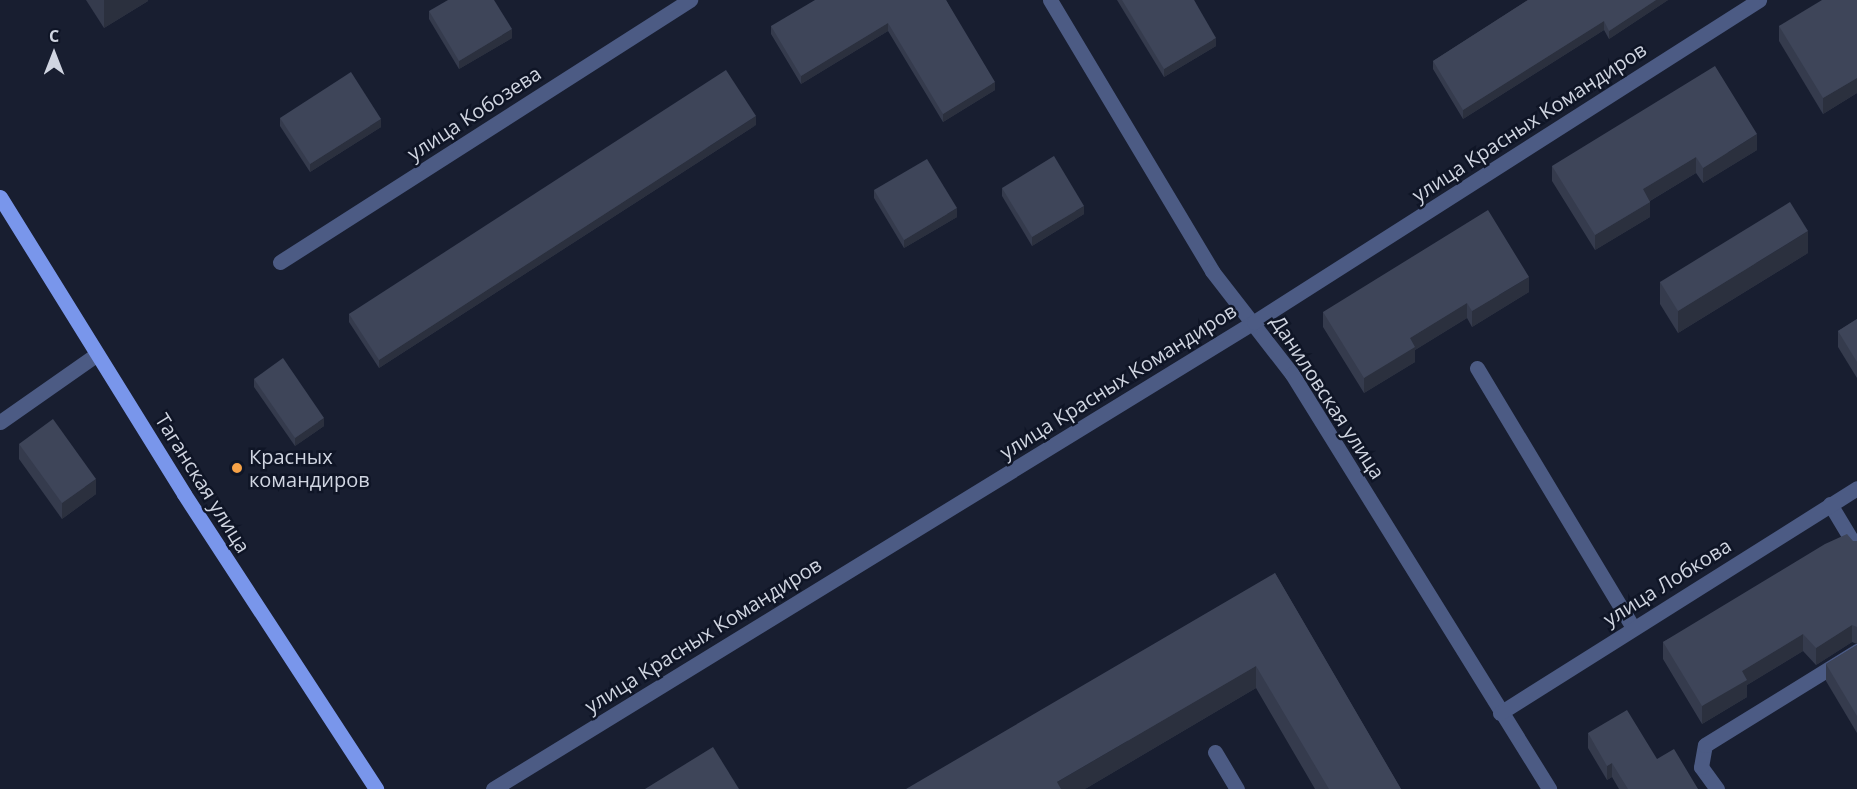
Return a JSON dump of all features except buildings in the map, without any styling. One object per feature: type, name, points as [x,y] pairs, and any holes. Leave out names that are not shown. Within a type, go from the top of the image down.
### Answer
[{"type":"main road","name":"Таганская улица","points":[[0,197],[97,354],[376,789]]},
{"type":"street","name":"улица Кобозева","points":[[280,262],[690,0]]},
{"type":"street","name":"Даниловская улица","points":[[1050,0],[1212,271],[1254,322],[1292,374],[1549,789]]},
{"type":"street","name":"улица Красных Командиров","points":[[493,789],[1254,322],[1760,0]]},
{"type":"street","points":[[0,422],[97,354]]},
{"type":"street","points":[[1477,368],[1634,628]]},
{"type":"street","name":"улица Лобкова","points":[[1500,713],[1857,488]]},
{"type":"street","points":[[1830,504],[1857,549]]},
{"type":"street","points":[[1717,789],[1701,767],[1705,745],[1857,651]]},
{"type":"street","points":[[1215,752],[1237,789]]},
{"type":"place","name":"Красных командиров","points":[[237,468]]}]
